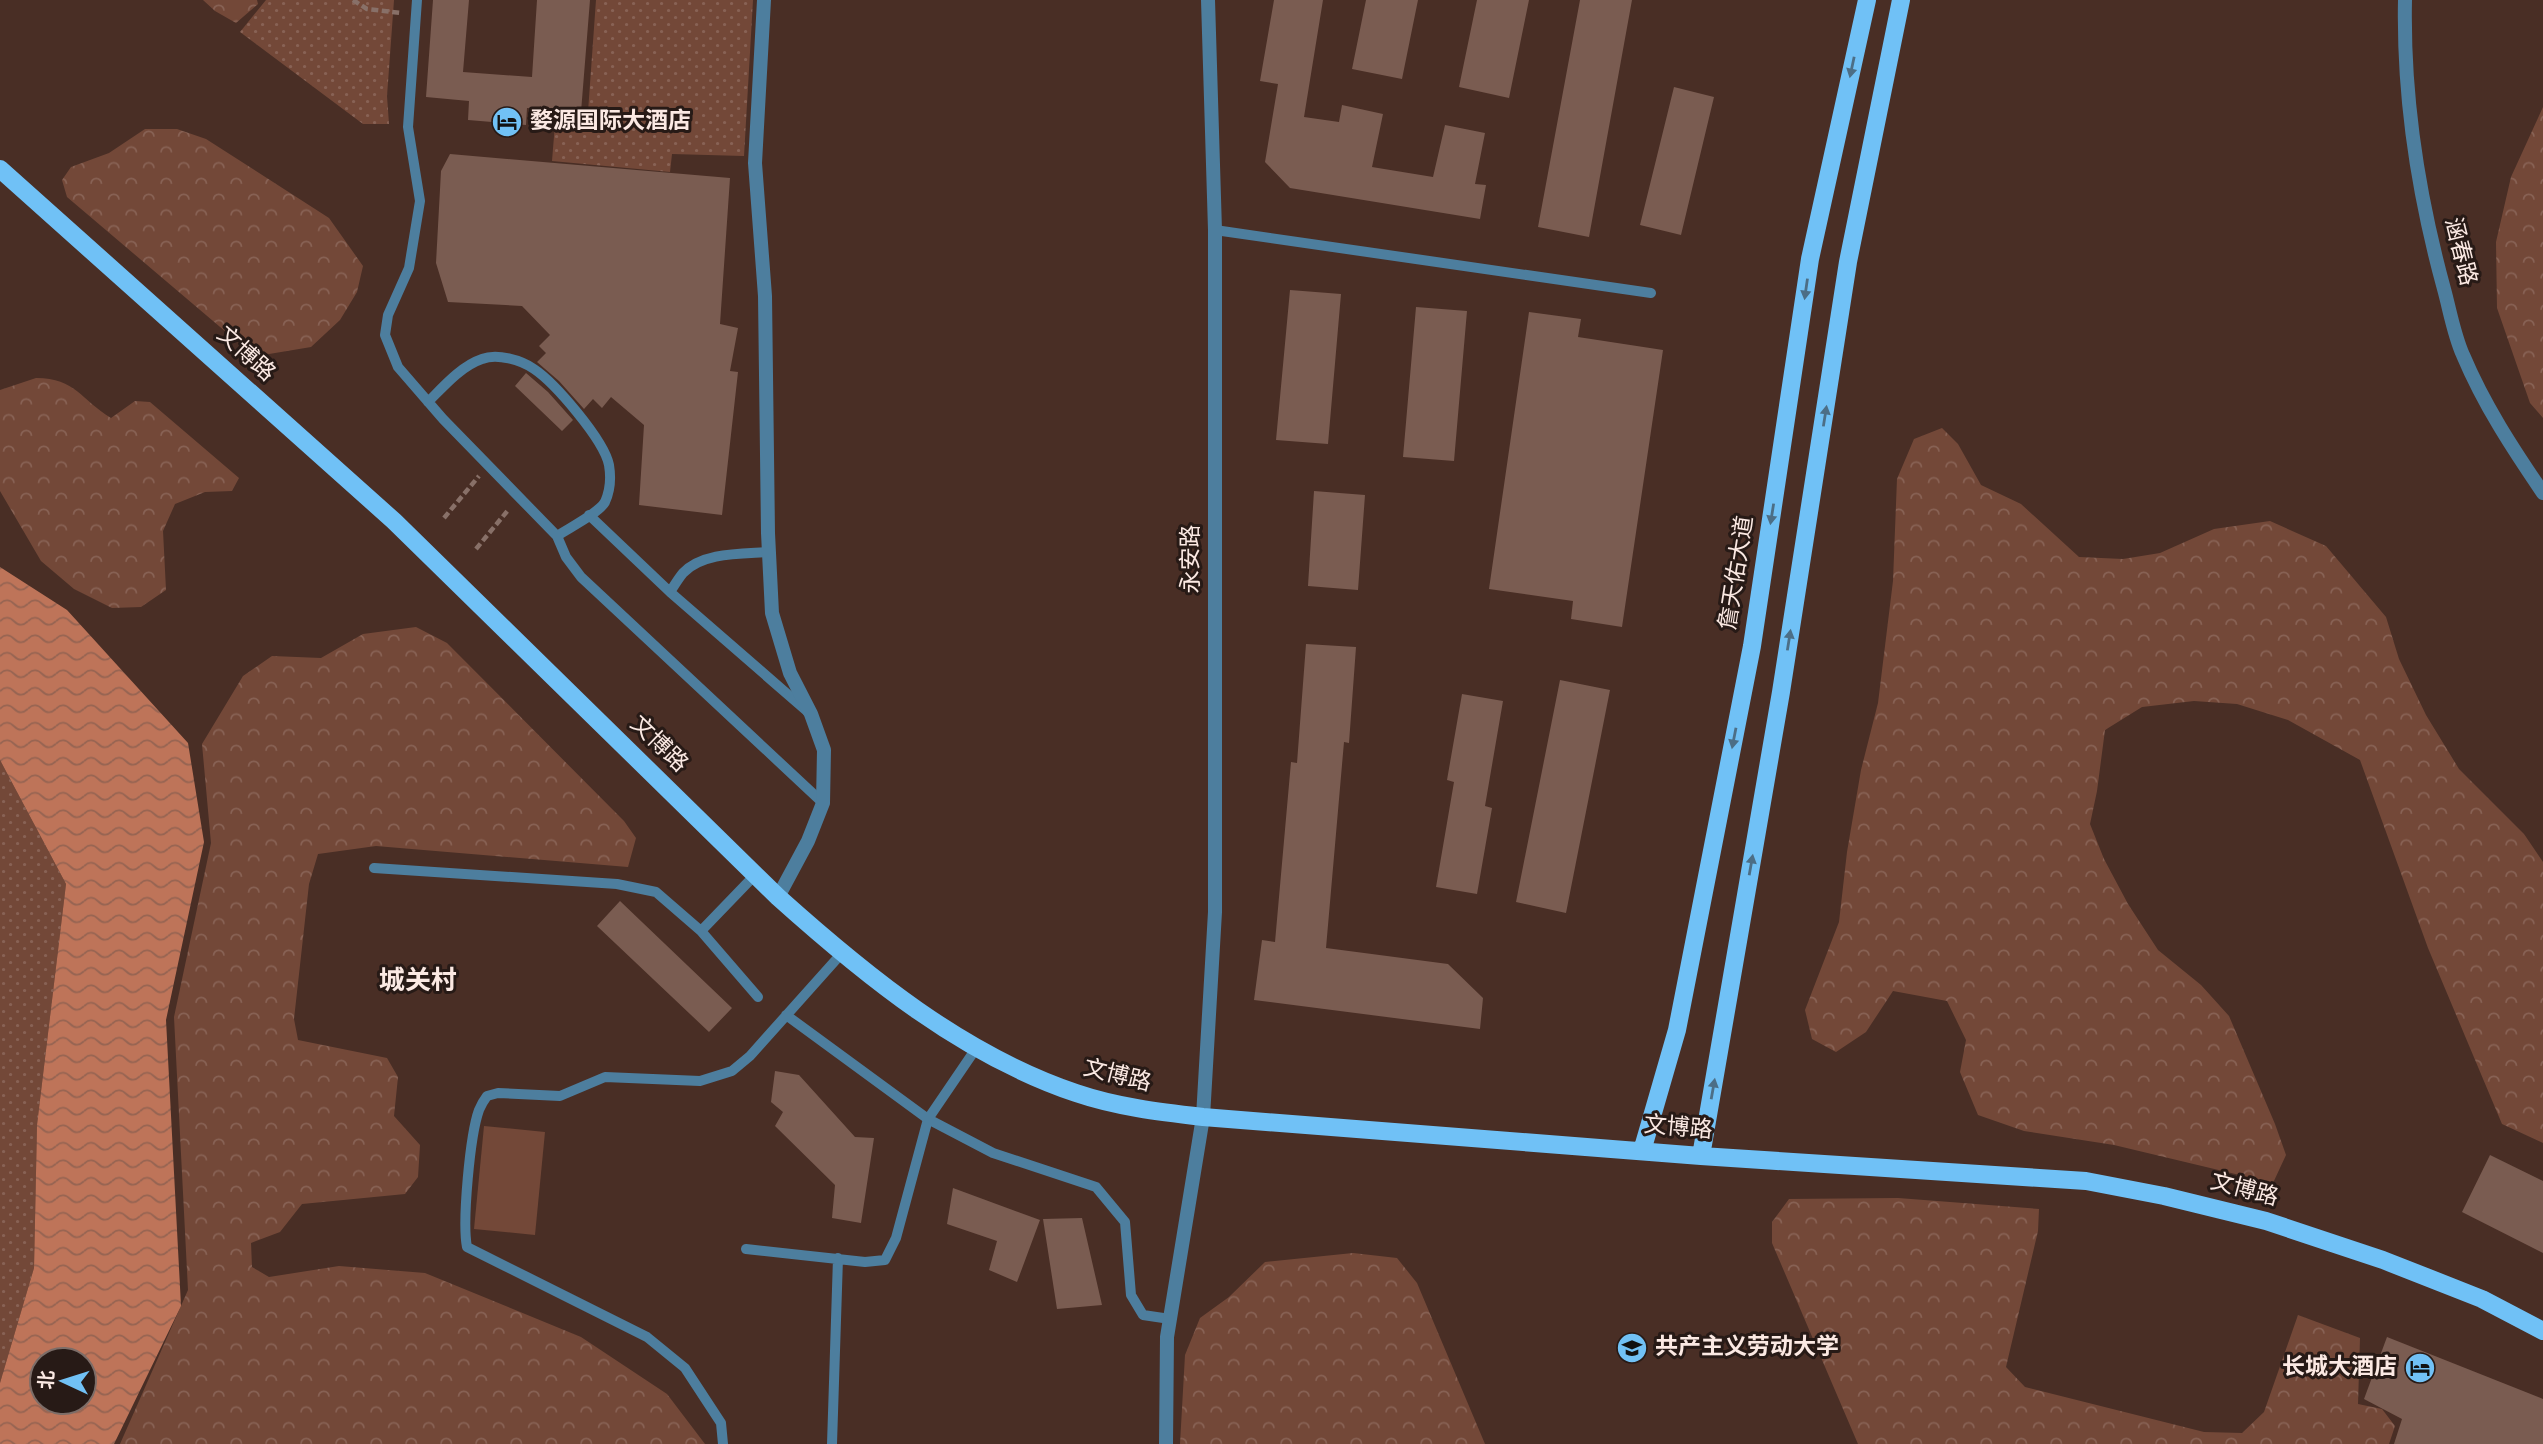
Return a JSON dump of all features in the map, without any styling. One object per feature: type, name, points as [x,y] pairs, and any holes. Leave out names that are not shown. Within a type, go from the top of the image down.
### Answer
[{"type":"main road","name":"詹天佑大道","points":[[1642,1151],[1677,1030],[1752,646],[1810,259],[1867,0]]},
{"type":"main road","points":[[1701,1156],[1781,692],[1848,262],[1901,0]]},
{"type":"main road","name":"文博路","points":[[0,169],[394,521],[778,897],[842,953],[890,990],[976,1047],[1026,1074],[1078,1094],[1146,1110],[1203,1118],[1701,1156],[2086,1181],[2164,1196],[2266,1221],[2383,1260],[2482,1299],[2543,1331]]},
{"type":"street","points":[[764,0],[755,163],[765,296],[772,613],[790,673],[811,714],[824,750],[823,803],[808,841],[778,897]]},
{"type":"street","name":"永安路","points":[[1166,1444],[1167,1337],[1203,1118],[1215,912],[1215,230],[1208,0]]},
{"type":"street","name":"涵春路","points":[[2405,0],[2404,52],[2412,145],[2432,244],[2462,354],[2499,427],[2543,494]]},
{"type":"lane","points":[[417,0],[408,127],[420,201],[409,268],[388,315],[386,335],[398,367],[428,402],[557,536],[566,557],[581,577],[823,803]]},
{"type":"lane","points":[[1215,230],[1651,293]]},
{"type":"lane","points":[[428,402],[450,381],[483,358],[503,358],[532,367],[571,406],[599,441],[609,463],[610,488],[604,505],[557,536]]},
{"type":"lane","points":[[589,515],[670,592],[811,714]]},
{"type":"lane","points":[[670,592],[684,572],[699,562],[724,556],[769,552]]},
{"type":"lane","points":[[374,868],[617,884],[656,892],[701,932],[758,997]]},
{"type":"lane","points":[[701,932],[755,875]]},
{"type":"lane","points":[[723,1444],[721,1423],[685,1368],[647,1338],[467,1247],[464,1233],[479,1110],[487,1096],[498,1093],[561,1096],[605,1077],[701,1081],[732,1071],[750,1056],[842,953]]},
{"type":"lane","points":[[786,1015],[928,1119],[993,1153],[1096,1187],[1125,1222],[1131,1295],[1143,1315],[1170,1319]]},
{"type":"lane","points":[[746,1249],[864,1262],[885,1259],[896,1238],[928,1119],[976,1047]]},
{"type":"lane","points":[[832,1444],[838,1258]]},
{"type":"path","points":[[353,0],[368,9],[416,15]]},
{"type":"path","points":[[444,518],[488,464]]},
{"type":"path","points":[[476,549],[520,496]]},
{"type":"green space","points":[[203,0],[257,0],[258,4],[236,23],[215,11]]},
{"type":"green space","points":[[266,0],[394,0],[387,96],[389,124],[363,124],[240,32]]},
{"type":"green space","points":[[596,0],[753,0],[744,156],[672,154],[670,172],[552,161],[556,112],[588,112]]},
{"type":"green space","points":[[2543,107],[2543,418],[2530,403],[2497,308],[2496,242],[2511,177]]},
{"type":"green space","points":[[145,129],[177,129],[206,139],[329,218],[363,266],[357,292],[340,320],[311,347],[269,354],[246,349],[67,197],[62,180],[71,167],[109,153]]},
{"type":"green space","points":[[36,378],[69,386],[111,418],[135,401],[150,402],[239,478],[232,491],[205,492],[175,504],[163,531],[166,590],[141,607],[112,608],[74,589],[41,561],[0,491],[0,390]]},
{"type":"green space","points":[[1942,428],[1958,444],[1981,485],[2021,504],[2079,557],[2123,559],[2160,553],[2214,529],[2270,521],[2326,546],[2386,617],[2399,659],[2426,715],[2459,769],[2524,834],[2543,862],[2543,1143],[2502,1124],[2428,948],[2360,760],[2288,720],[2237,704],[2194,701],[2142,707],[2105,730],[2090,824],[2104,859],[2128,904],[2158,950],[2201,985],[2229,1016],[2286,1155],[2273,1183],[2114,1145],[2024,1131],[1978,1115],[1960,1072],[1966,1040],[1947,1001],[1893,991],[1866,1032],[1836,1052],[1812,1039],[1805,1010],[1839,922],[1847,852],[1861,770],[1878,703],[1893,581],[1897,479],[1914,439]]},
{"type":"green space","points":[[416,627],[447,643],[624,821],[636,838],[628,867],[376,846],[318,854],[309,884],[294,1019],[298,1040],[387,1058],[398,1077],[394,1116],[420,1145],[418,1177],[405,1194],[302,1204],[280,1232],[251,1243],[252,1267],[269,1277],[339,1266],[425,1273],[581,1337],[667,1394],[705,1444],[120,1444],[188,1290],[174,1017],[211,843],[202,744],[243,676],[272,656],[321,658],[363,634]]},
{"type":"green space","points":[[0,760],[66,884],[37,1125],[34,1268],[0,1383]]},
{"type":"green space","points":[[484,1126],[545,1132],[535,1235],[474,1229]]},
{"type":"green space","points":[[1898,1198],[2039,1209],[2038,1231],[2006,1367],[2025,1387],[2204,1432],[2242,1433],[2264,1412],[2298,1315],[2360,1338],[2358,1404],[2382,1409],[2395,1426],[2389,1444],[1858,1444],[1772,1243],[1772,1222],[1789,1199]]},
{"type":"green space","points":[[1353,1253],[1397,1258],[1417,1283],[1485,1444],[1180,1444],[1185,1355],[1200,1318],[1229,1297],[1265,1262]]},
{"type":"water","points":[[0,567],[67,610],[188,743],[204,842],[166,1020],[181,1306],[114,1444],[0,1444],[0,1383],[34,1268],[37,1125],[66,884],[0,760]]},
{"type":"building","points":[[433,0],[469,0],[463,72],[532,77],[537,0],[590,0],[581,112],[527,108],[526,125],[468,120],[469,101],[426,97]]},
{"type":"building","points":[[1274,0],[1323,0],[1304,117],[1339,122],[1342,105],[1383,114],[1372,167],[1433,177],[1445,125],[1485,133],[1475,184],[1486,185],[1480,219],[1290,188],[1265,162],[1278,84],[1260,81]]},
{"type":"building","points":[[1366,0],[1418,0],[1402,79],[1352,69]]},
{"type":"building","points":[[1477,0],[1529,0],[1509,98],[1459,87]]},
{"type":"building","points":[[1580,0],[1632,0],[1589,237],[1538,227]]},
{"type":"building","points":[[1674,87],[1714,97],[1681,235],[1640,225]]},
{"type":"building","points":[[450,154],[730,178],[720,324],[738,328],[730,371],[738,372],[722,515],[639,505],[644,425],[611,397],[602,408],[593,399],[584,409],[559,381],[537,362],[546,353],[539,346],[550,335],[522,306],[448,302],[436,263],[441,171]]},
{"type":"building","points":[[1290,290],[1341,294],[1328,444],[1276,440]]},
{"type":"building","points":[[1416,307],[1467,311],[1454,461],[1403,457]]},
{"type":"building","points":[[1529,312],[1581,319],[1578,337],[1663,350],[1622,627],[1571,619],[1573,601],[1489,589]]},
{"type":"building","points":[[526,373],[548,392],[573,420],[562,431],[515,386]]},
{"type":"building","points":[[1314,491],[1365,495],[1358,590],[1308,586]]},
{"type":"building","points":[[1306,644],[1356,647],[1349,743],[1344,742],[1326,948],[1448,964],[1483,998],[1480,1029],[1254,1000],[1262,940],[1275,942],[1291,762],[1297,763]]},
{"type":"building","points":[[1560,680],[1610,690],[1566,913],[1516,902]]},
{"type":"building","points":[[1462,694],[1503,701],[1485,806],[1492,808],[1477,894],[1436,887],[1454,782],[1447,780]]},
{"type":"building","points":[[620,901],[732,1008],[709,1032],[597,926]]},
{"type":"building","points":[[775,1071],[799,1075],[855,1137],[874,1138],[861,1223],[832,1218],[835,1185],[775,1126],[783,1112],[771,1102]]},
{"type":"building","points":[[2490,1155],[2543,1181],[2543,1253],[2462,1212]]},
{"type":"building","points":[[953,1188],[1040,1220],[1017,1282],[989,1270],[997,1241],[947,1224]]},
{"type":"building","points":[[1082,1218],[1102,1305],[1057,1309],[1043,1219]]},
{"type":"building","name":"长城大酒店","points":[[2387,1337],[2543,1399],[2543,1444],[2394,1444],[2402,1419],[2364,1399]]},
{"type":"place","name":"婺源国际大酒店","points":[[507,122]]},
{"type":"place","name":"共产主义劳动大学","points":[[1632,1348]]},
{"type":"place","name":"长城大酒店","points":[[2420,1368]]},
{"type":"district","name":"城关村","points":[[418,982]]}]
